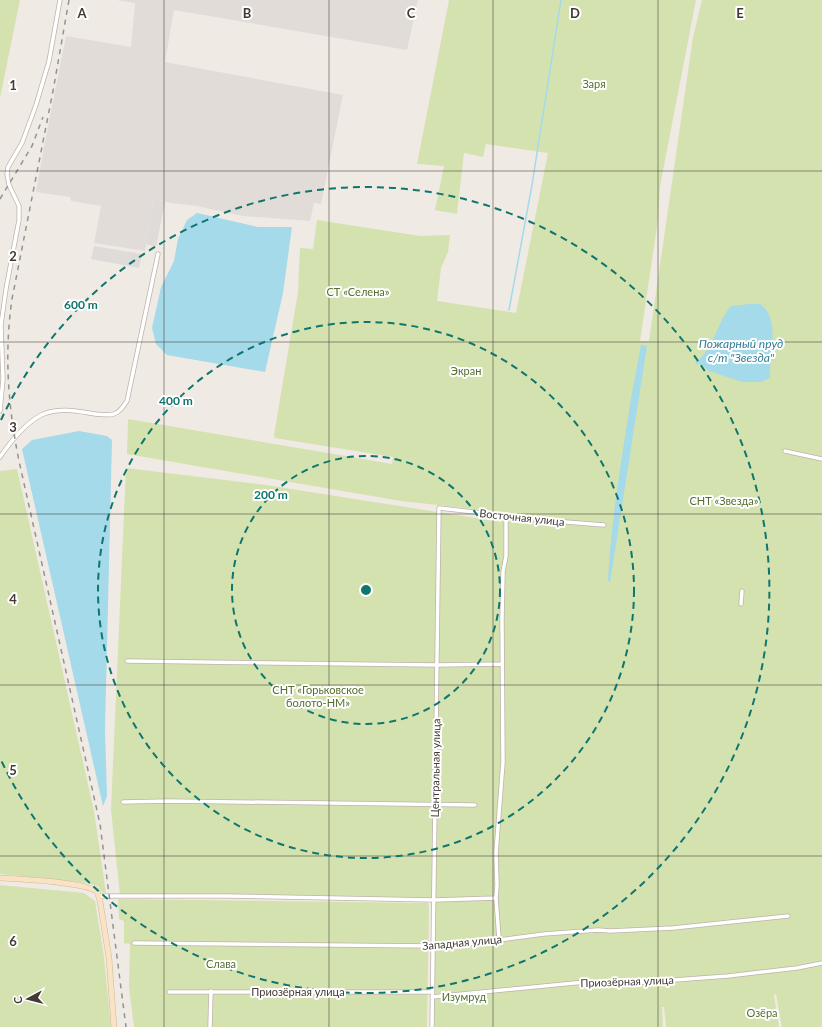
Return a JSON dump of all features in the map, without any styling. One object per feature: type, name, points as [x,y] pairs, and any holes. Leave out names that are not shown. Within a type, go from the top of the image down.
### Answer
[{"type":"street","points":[[0,411],[3,378],[1,325],[19,220],[19,206],[9,185],[7,174],[8,167],[22,143],[36,105],[49,60],[60,0]]},
{"type":"street","points":[[0,457],[11,441],[39,416],[62,410],[106,415],[114,414],[122,409],[127,401],[158,254]]},
{"type":"street","points":[[0,448],[3,453]]},
{"type":"street","points":[[785,451],[822,458]]},
{"type":"street","name":"Восточная улица","points":[[439,508],[604,525]]},
{"type":"street","name":"Центральная улица","points":[[432,1027],[439,508]]},
{"type":"street","points":[[499,939],[496,898],[496,853],[503,755],[501,664],[506,516]]},
{"type":"street","points":[[741,604],[742,591]]},
{"type":"street","points":[[127,661],[437,665],[501,664]]},
{"type":"street","points":[[122,802],[168,801],[435,806],[475,805]]},
{"type":"street","points":[[0,878],[44,881],[83,886],[90,887],[97,891],[109,958],[114,1027]]},
{"type":"street","points":[[99,896],[225,896],[434,900],[496,898]]},
{"type":"street","name":"Западная улица","points":[[134,943],[433,946],[476,943],[499,939],[525,938],[544,934],[598,930],[610,931],[673,928],[788,916]]},
{"type":"street","name":"Приозёрная улица","points":[[432,996],[585,982],[634,983],[728,976],[797,968],[822,963]]},
{"type":"street","points":[[210,1027],[211,991]]},
{"type":"street","name":"Приозёрная улица","points":[[169,992],[432,992]]},
{"type":"shaded area","points":[[116,0],[418,0],[407,50],[174,10],[165,62],[343,95],[321,204],[314,203],[310,221],[243,216],[154,199],[145,251],[94,243],[101,206],[71,201],[70,197],[36,192],[66,36],[131,47],[135,3]]},
{"type":"shaded area","points":[[154,199],[165,202],[156,247],[146,244]]},
{"type":"shaded area","points":[[94,246],[142,254],[139,268],[91,259]]},
{"type":"green space","points":[[0,0],[20,0],[0,98]]},
{"type":"green space","points":[[449,0],[696,0],[660,186],[658,220],[640,341],[649,341],[693,37],[702,0],[822,0],[822,1027],[782,1027],[776,994],[774,995],[779,1027],[666,1027],[664,1007],[662,1007],[663,1027],[433,1027],[435,899],[357,896],[120,895],[111,810],[126,468],[266,485],[501,522],[502,512],[401,501],[127,454],[128,419],[392,464],[393,457],[275,438],[274,435],[298,292],[300,248],[313,249],[317,220],[420,236],[450,235],[448,252],[441,268],[437,301],[516,313],[548,153],[486,144],[483,157],[464,153],[457,214],[435,210],[444,166],[417,164]]},
{"type":"green space","points":[[17,469],[94,811],[106,893],[101,892],[99,887],[88,883],[0,874],[0,471]]},
{"type":"green space","points":[[0,885],[84,893],[95,901],[104,957],[111,1027],[0,1027]]},
{"type":"green space","name":"Слава","points":[[118,899],[428,903],[427,1027],[134,1027],[129,987],[130,944],[124,943],[124,921],[119,919]]},
{"type":"water","points":[[197,213],[258,227],[292,227],[283,293],[265,372],[167,355],[156,344],[152,328],[161,287],[174,261],[178,239],[187,220]]},
{"type":"water","name":"Пожарный пруд с/т \"Звезда\"","points":[[760,304],[766,309],[770,318],[773,334],[770,378],[761,382],[743,382],[709,371],[702,365],[696,364],[695,362],[706,352],[726,312],[731,306]]},
{"type":"water","points":[[641,345],[647,346],[610,582],[608,581],[609,558],[614,511],[628,416]]},
{"type":"water","points":[[79,431],[107,436],[112,440],[105,729],[107,796],[103,806],[22,449],[32,440]]},
{"type":"waterway","points":[[509,310],[532,185],[561,0]]},
{"type":"railway","points":[[69,0],[53,91],[12,299],[8,340],[8,380],[12,420],[19,461],[100,824],[126,1027]]},
{"type":"railway","points":[[0,199],[32,146],[43,117]]},
{"type":"park label","name":"Заря","points":[[594,83]]},
{"type":"park label","name":"СТ «Селена»","points":[[358,291]]},
{"type":"park label","name":"Экран","points":[[466,370]]},
{"type":"park label","name":"СНТ «Звезда»","points":[[724,500]]},
{"type":"park label","name":"СНТ «Горьковское болото-НМ»","points":[[318,695]]},
{"type":"park label","name":"Изумруд","points":[[464,996]]},
{"type":"park label","name":"Озёра","points":[[762,1012]]}]
